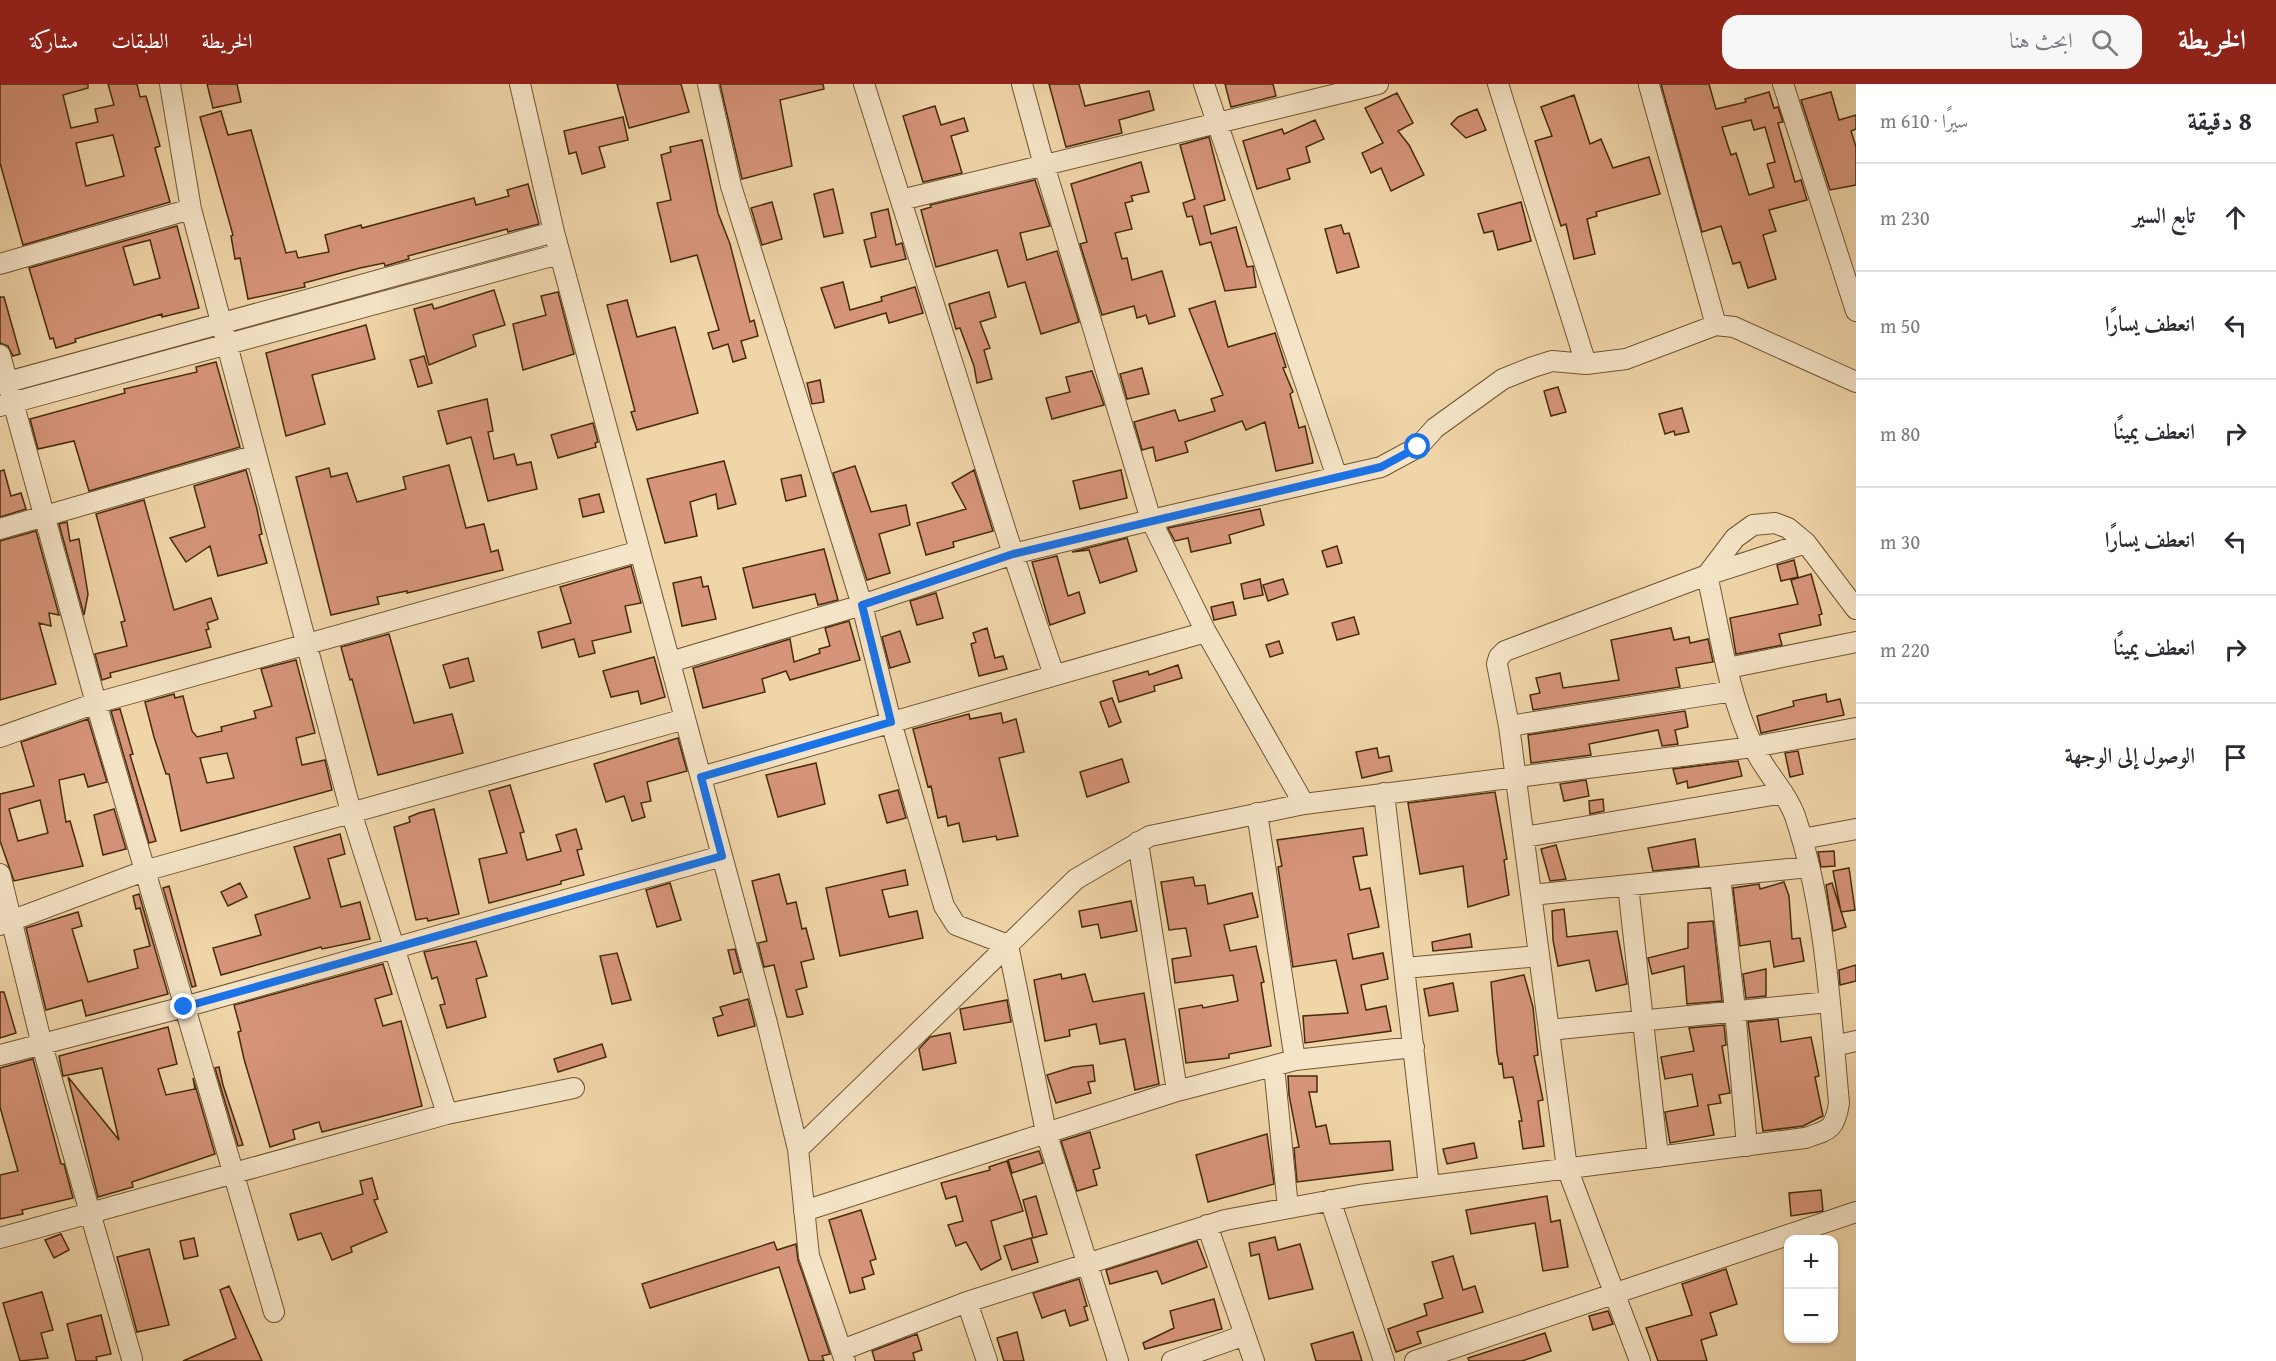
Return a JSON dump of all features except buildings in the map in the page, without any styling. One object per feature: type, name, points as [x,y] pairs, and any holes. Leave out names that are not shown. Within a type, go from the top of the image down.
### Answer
[{"type":"street","points":[[170,84],[191,209],[351,812],[447,1114]]},
{"type":"street","points":[[520,84],[554,232],[701,777],[798,1149],[809,1256],[844,1356],[968,1302],[1207,1225],[1330,1200],[1804,1138],[1828,1130],[1837,1120],[1839,1103],[1823,936],[1809,867],[1794,813],[1753,747],[1733,691],[1707,575],[1734,538],[1753,525],[1774,523],[1788,528],[1806,543],[1856,609]]},
{"type":"street","points":[[708,84],[731,186],[862,605],[891,722],[944,906],[956,925],[1008,945]]},
{"type":"street","points":[[864,84],[1013,554],[1054,675]]},
{"type":"street","points":[[1022,84],[1044,165],[1151,520],[1206,632],[1304,804]]},
{"type":"street","points":[[1204,84],[1337,477]]},
{"type":"street","points":[[900,200],[1217,123],[1353,87],[1378,84]]},
{"type":"street","points":[[1498,84],[1586,364]]},
{"type":"street","points":[[1649,84],[1716,325]]},
{"type":"street","points":[[1783,84],[1856,311]]},
{"type":"street","points":[[0,264],[191,209]]},
{"type":"street","points":[[4,383],[220,321],[554,232]]},
{"type":"street","points":[[7,404],[560,254]]},
{"type":"street","points":[[670,662],[862,605],[1013,554],[1381,467],[1418,447],[1435,428],[1503,380],[1552,361],[1586,364],[1626,359],[1716,325],[1734,327],[1856,382]]},
{"type":"street","points":[[0,355],[7,404],[45,515],[144,871],[274,1312]]},
{"type":"street","points":[[0,529],[256,455]]},
{"type":"street","points":[[1640,1361],[1567,1168],[1517,776],[1497,664],[1498,657],[1505,651],[1707,575],[1806,543]]},
{"type":"street","points":[[0,737],[96,703],[640,551]]},
{"type":"street","points":[[701,777],[1206,632]]},
{"type":"street","points":[[1728,668],[1856,642]]},
{"type":"street","points":[[1509,726],[1733,691]]},
{"type":"street","points":[[6,924],[144,871],[685,719]]},
{"type":"street","points":[[798,1149],[1076,879],[1138,842],[1161,833],[1304,804],[1753,747],[1856,728]]},
{"type":"street","points":[[1384,793],[1430,1186]]},
{"type":"street","points":[[1525,837],[1783,793]]},
{"type":"street","points":[[1257,813],[1295,1060]]},
{"type":"street","points":[[1802,839],[1856,829]]},
{"type":"street","points":[[1138,842],[1177,1091]]},
{"type":"street","points":[[0,1055],[184,1007],[393,946],[722,856]]},
{"type":"street","points":[[1531,895],[1809,867]]},
{"type":"street","points":[[0,874],[6,924],[132,1359]]},
{"type":"street","points":[[1720,876],[1736,1010],[1747,1146]]},
{"type":"street","points":[[1628,885],[1658,1157]]},
{"type":"street","points":[[1008,945],[1046,1132],[1118,1361]]},
{"type":"street","points":[[1405,969],[1539,956]]},
{"type":"street","points":[[1549,1030],[1829,1002]]},
{"type":"street","points":[[1834,1046],[1856,1041]]},
{"type":"street","points":[[804,1211],[1177,1091],[1295,1060],[1414,1047]]},
{"type":"street","points":[[1274,1066],[1288,1208]]},
{"type":"street","points":[[0,1238],[447,1114],[574,1088]]},
{"type":"street","points":[[1330,1200],[1384,1361]]},
{"type":"street","points":[[1415,1361],[1856,1212]]},
{"type":"street","points":[[1207,1225],[1254,1361]]},
{"type":"street","points":[[968,1302],[987,1361]]},
{"type":"street","points":[[1172,1361],[1245,1335]]},
{"type":"route","points":[[184,1007],[393,946],[722,856],[701,777],[891,722],[862,605],[1013,554],[1381,467],[1418,447]]}]
